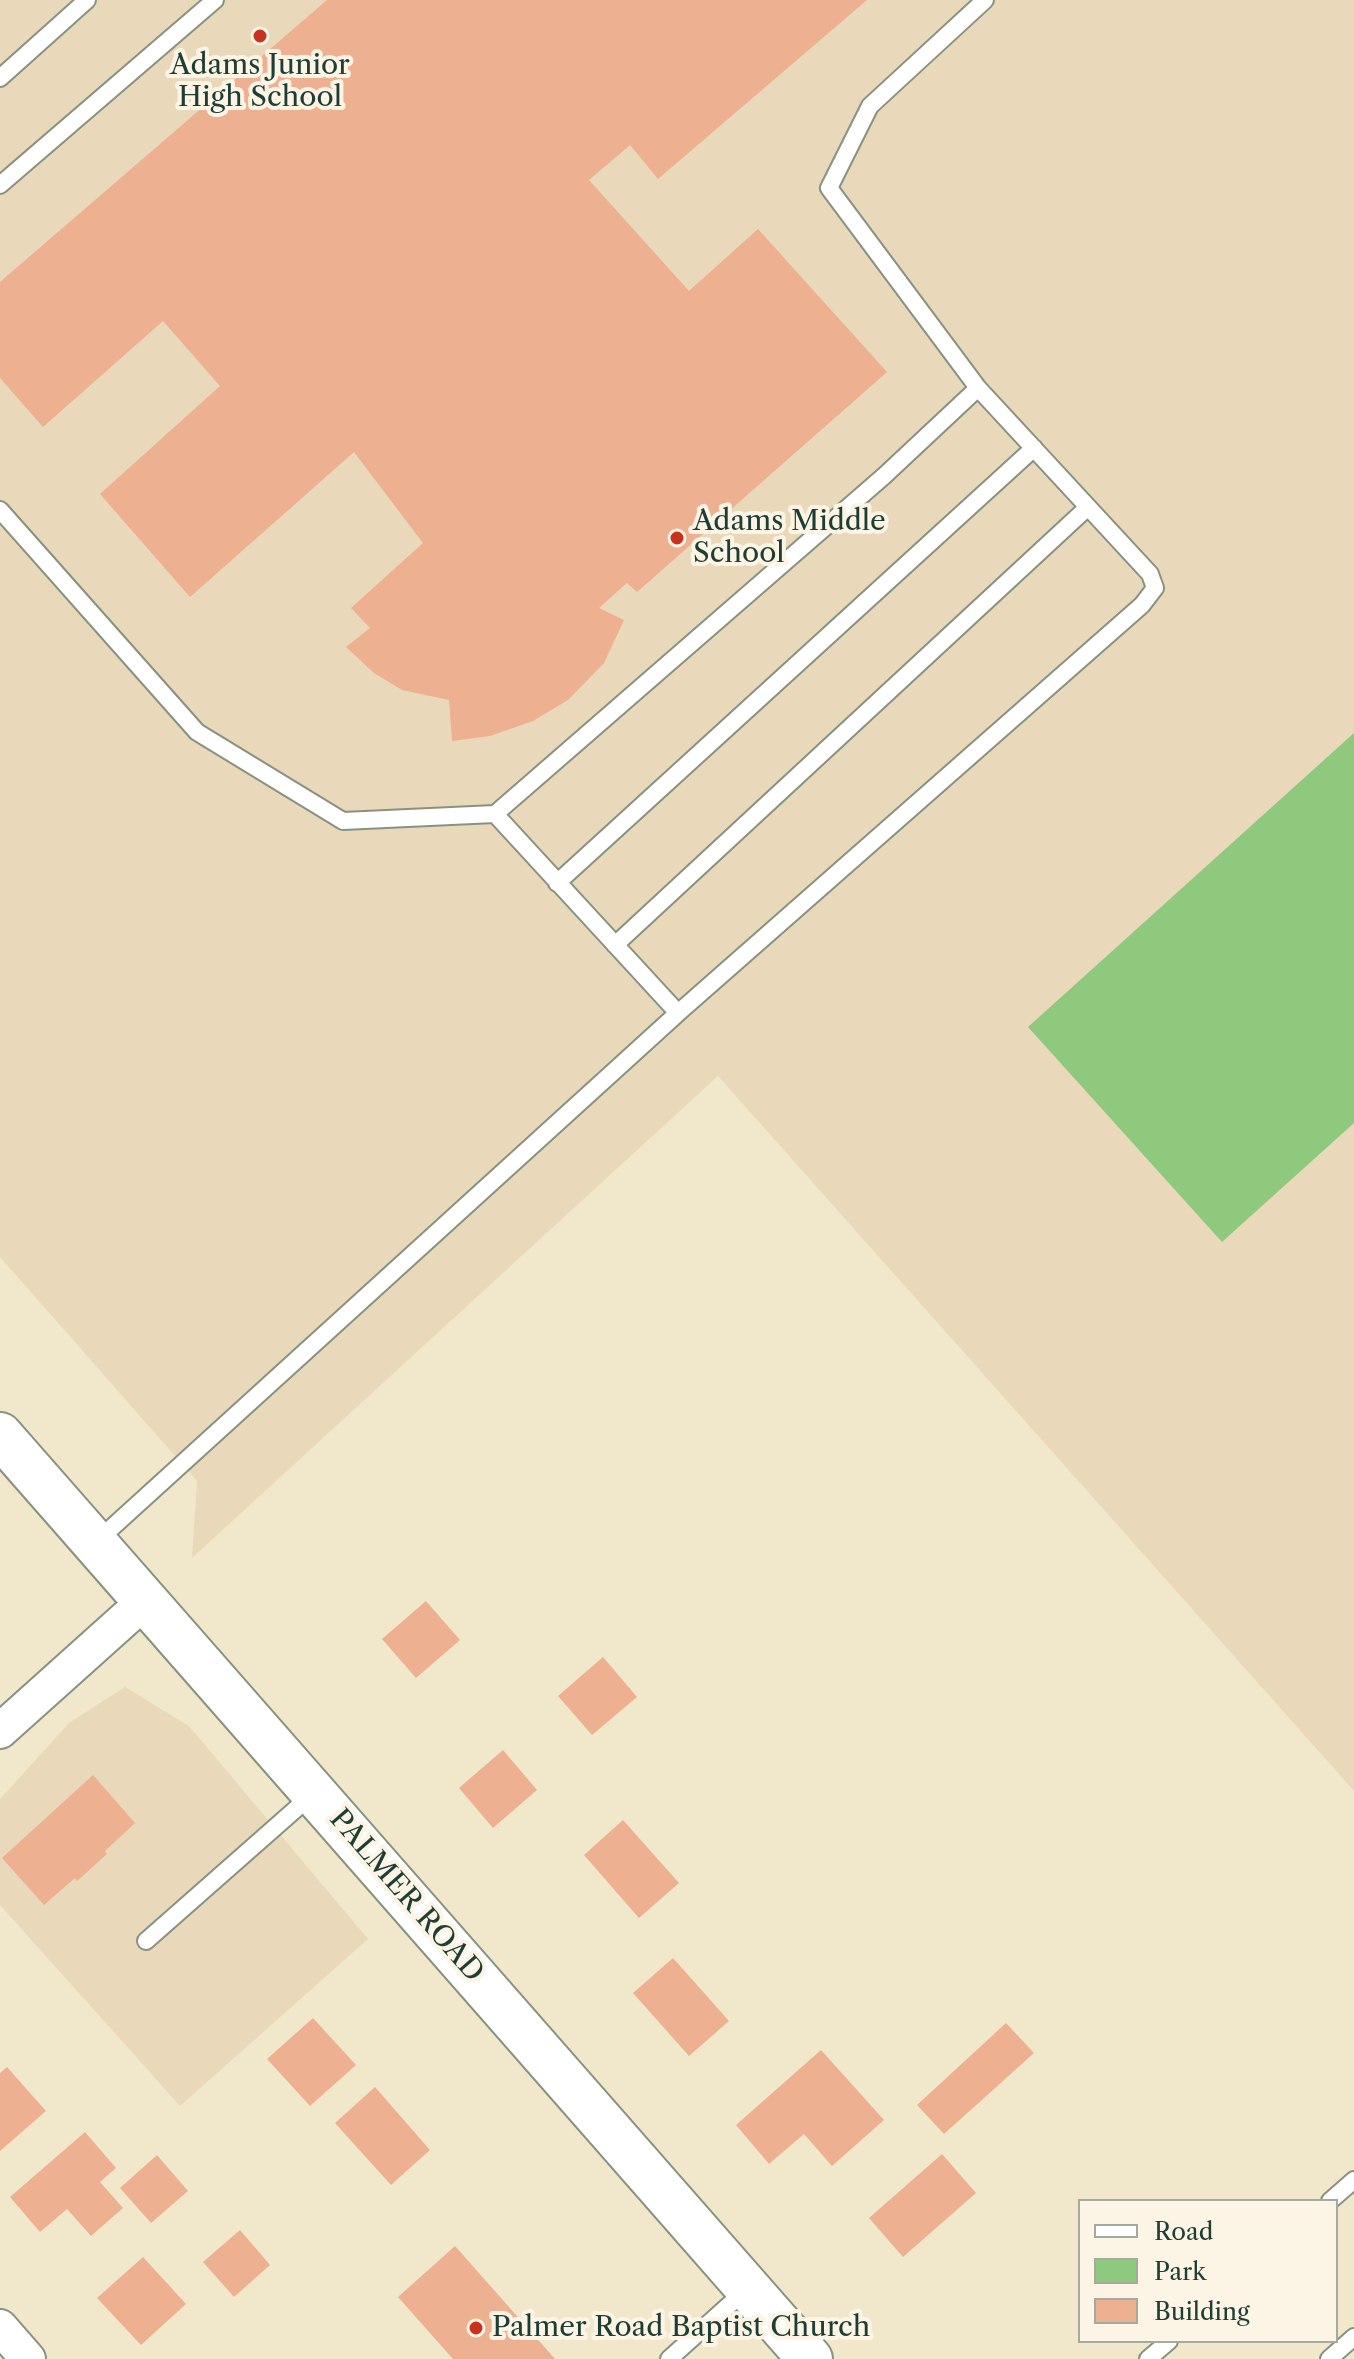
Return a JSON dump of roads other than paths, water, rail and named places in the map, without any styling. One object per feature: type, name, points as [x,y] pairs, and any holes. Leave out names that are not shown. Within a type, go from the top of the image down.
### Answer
[{"type":"street","name":"PALMER ROAD","points":[[0,1435],[810,2359]]},
{"type":"street","points":[[0,1731],[145,1601]]},
{"type":"street","points":[[0,2327],[28,2359]]},
{"type":"lane","points":[[0,78],[87,0]]},
{"type":"lane","points":[[0,185],[215,0]]},
{"type":"lane","points":[[94,1543],[678,1013],[1142,605],[1155,588],[1150,574],[978,388],[829,188],[870,106],[985,0]]},
{"type":"lane","points":[[0,510],[197,732],[343,821],[495,814],[884,476],[978,388]]},
{"type":"lane","points":[[557,883],[1034,448]]},
{"type":"lane","points":[[615,945],[1088,507]]},
{"type":"lane","points":[[495,814],[678,1013]]},
{"type":"lane","points":[[146,1941],[315,1792]]},
{"type":"lane","points":[[1332,2199],[1354,2180]]},
{"type":"lane","points":[[669,2359],[748,2288]]},
{"type":"lane","points":[[1329,2359],[1354,2337]]},
{"type":"lane","points":[[1148,2359],[1167,2343]]},
{"type":"place","name":"Adams Junior High School","points":[[260,36]]},
{"type":"place","name":"Adams Middle School","points":[[677,538]]},
{"type":"place","name":"Palmer Road Baptist Church","points":[[476,2328]]}]
